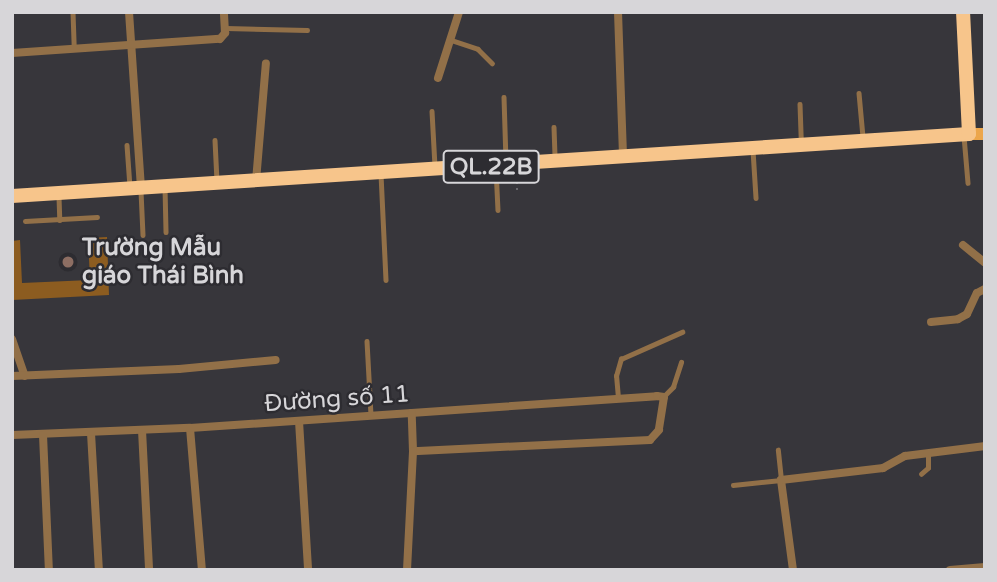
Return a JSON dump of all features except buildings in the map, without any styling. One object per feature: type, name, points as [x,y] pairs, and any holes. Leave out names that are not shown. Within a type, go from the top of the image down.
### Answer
[{"type":"highway","points":[[962,12],[967,135]]},
{"type":"highway","name":"QL.22B","points":[[12,196],[967,135]]},
{"type":"main road","points":[[967,135],[985,134]]},
{"type":"street","points":[[129,12],[135,188]]},
{"type":"street","points":[[12,53],[220,39],[224,38],[224,12]]},
{"type":"street","points":[[438,78],[458,12]]},
{"type":"street","points":[[618,12],[623,158]]},
{"type":"street","points":[[256,181],[265,63]]},
{"type":"street","points":[[963,245],[985,263]]},
{"type":"street","points":[[931,322],[958,319],[967,314],[977,293],[985,289]]},
{"type":"street","points":[[12,338],[25,376]]},
{"type":"street","points":[[12,376],[180,369],[276,360]]},
{"type":"street","points":[[413,451],[650,440],[659,430],[664,397]]},
{"type":"street","name":"Đường số 11","points":[[12,435],[190,428],[664,397]]},
{"type":"street","points":[[407,570],[413,451],[412,413]]},
{"type":"street","points":[[299,421],[308,570]]},
{"type":"street","points":[[190,428],[202,570]]},
{"type":"street","points":[[142,430],[149,570]]},
{"type":"street","points":[[91,433],[99,570]]},
{"type":"street","points":[[43,435],[50,570]]},
{"type":"street","points":[[793,570],[781,480],[883,468],[905,456],[985,446]]},
{"type":"street","points":[[950,570],[985,567]]},
{"type":"lane","points":[[73,12],[74,49]]},
{"type":"lane","points":[[225,28],[307,30]]},
{"type":"lane","points":[[451,40],[478,48],[492,63]]},
{"type":"lane","points":[[859,93],[863,142]]},
{"type":"lane","points":[[498,210],[506,166],[504,97]]},
{"type":"lane","points":[[800,104],[801,146]]},
{"type":"lane","points":[[432,111],[435,170]]},
{"type":"lane","points":[[554,127],[555,163]]},
{"type":"lane","points":[[967,135],[968,183]]},
{"type":"lane","points":[[215,140],[217,182]]},
{"type":"lane","points":[[127,145],[143,235]]},
{"type":"lane","points":[[753,149],[756,198]]},
{"type":"lane","points":[[381,174],[386,280]]},
{"type":"lane","points":[[165,186],[166,232]]},
{"type":"lane","points":[[58,193],[60,220]]},
{"type":"lane","points":[[25,221],[97,217]]},
{"type":"lane","points":[[618,399],[616,376],[621,359],[682,332]]},
{"type":"lane","points":[[367,341],[372,416]]},
{"type":"lane","points":[[664,397],[673,387],[681,362]]},
{"type":"lane","points":[[733,485],[781,480],[778,450]]},
{"type":"lane","points":[[920,474],[928,468],[928,453]]},
{"type":"path","points":[[506,166],[517,190]]},
{"type":"place","name":"Trường Mẫu giáo Thái Bình","points":[[68,262]]}]
